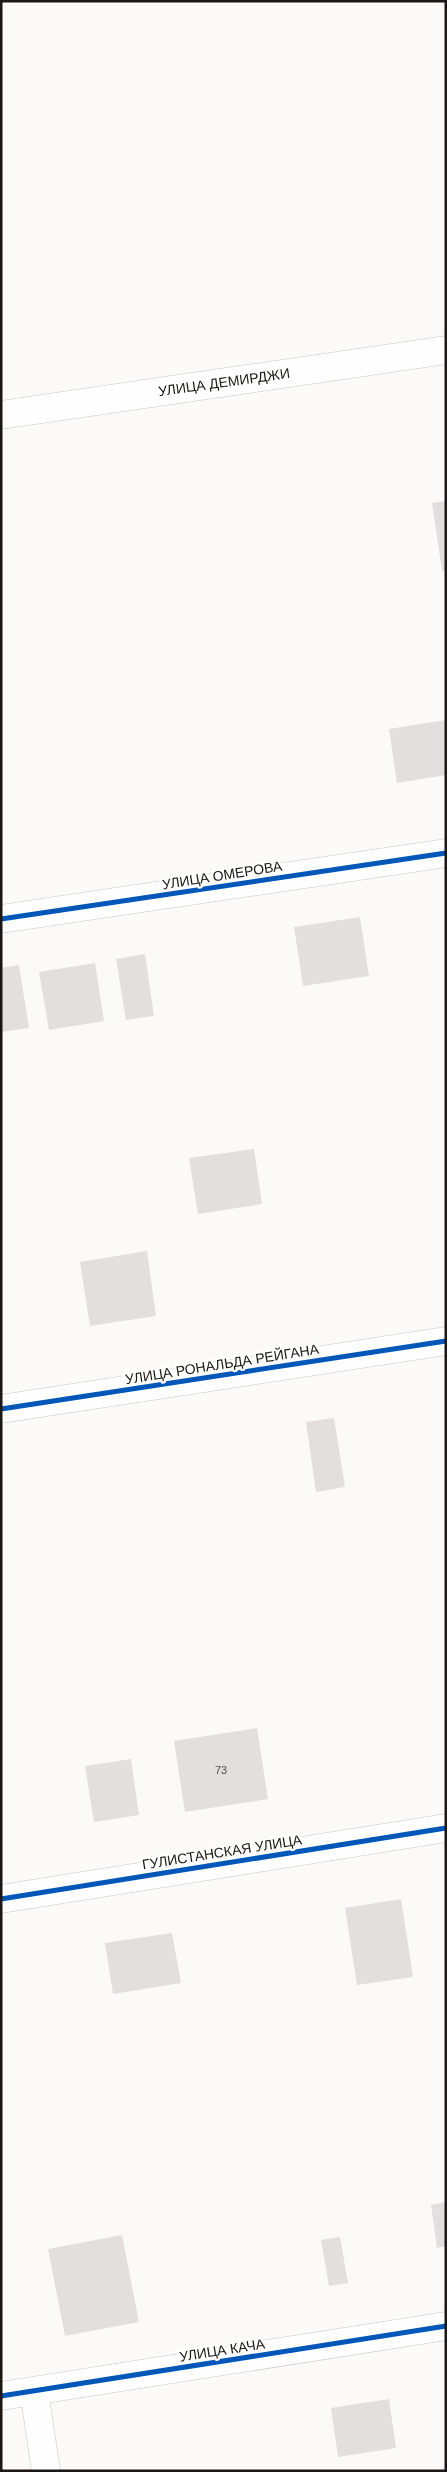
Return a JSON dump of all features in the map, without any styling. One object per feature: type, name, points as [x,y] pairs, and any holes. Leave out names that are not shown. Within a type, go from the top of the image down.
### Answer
[{"type":"street","name":"УЛИЦА ДЕМИРДЖИ","points":[[1,414],[446,350]]},
{"type":"street","name":"УЛИЦА ОМЕРОВА","points":[[1,920],[446,853]]},
{"type":"street","name":"УЛИЦА РОНАЛЬДА РЕЙГАНА","points":[[1,1410],[446,1341]]},
{"type":"street","name":"ГУЛИСТАНСКАЯ УЛИЦА","points":[[1,1899],[446,1828]]},
{"type":"street","name":"УЛИЦА КАЧА","points":[[1,2396],[446,2326]]},
{"type":"street","points":[[34,2390],[46,2471]]},
{"type":"building","points":[[446,501],[446,570],[442,571],[432,503]]},
{"type":"building","points":[[446,720],[446,775],[397,783],[389,729]]},
{"type":"building","points":[[360,917],[369,976],[303,986],[294,927]]},
{"type":"building","points":[[145,954],[154,1016],[126,1020],[116,959]]},
{"type":"building","points":[[95,963],[104,1021],[49,1030],[39,972]]},
{"type":"building","points":[[19,965],[29,1028],[1,1032],[1,968]]},
{"type":"building","points":[[254,1149],[262,1204],[198,1214],[189,1158]]},
{"type":"building","points":[[147,1251],[156,1316],[90,1326],[80,1262]]},
{"type":"building","points":[[334,1418],[345,1487],[316,1492],[306,1422]]},
{"type":"building","points":[[257,1728],[268,1799],[185,1812],[174,1741]]},
{"type":"building","points":[[131,1759],[139,1815],[94,1822],[85,1766]]},
{"type":"building","points":[[401,1899],[413,1977],[357,1985],[345,1908]]},
{"type":"building","points":[[172,1933],[181,1983],[113,1994],[105,1943]]},
{"type":"building","points":[[446,2202],[446,2246],[437,2248],[431,2205]]},
{"type":"building","points":[[122,2235],[139,2322],[65,2336],[48,2249]]},
{"type":"building","points":[[340,2237],[348,2283],[329,2286],[321,2240]]},
{"type":"building","points":[[389,2399],[396,2448],[338,2457],[331,2408]]},
{"type":"cycle path","points":[[1,919],[446,853]]},
{"type":"cycle path","points":[[1,1409],[446,1341]]},
{"type":"cycle path","points":[[1,1899],[446,1828]]},
{"type":"cycle path","points":[[1,2396],[446,2326]]}]
